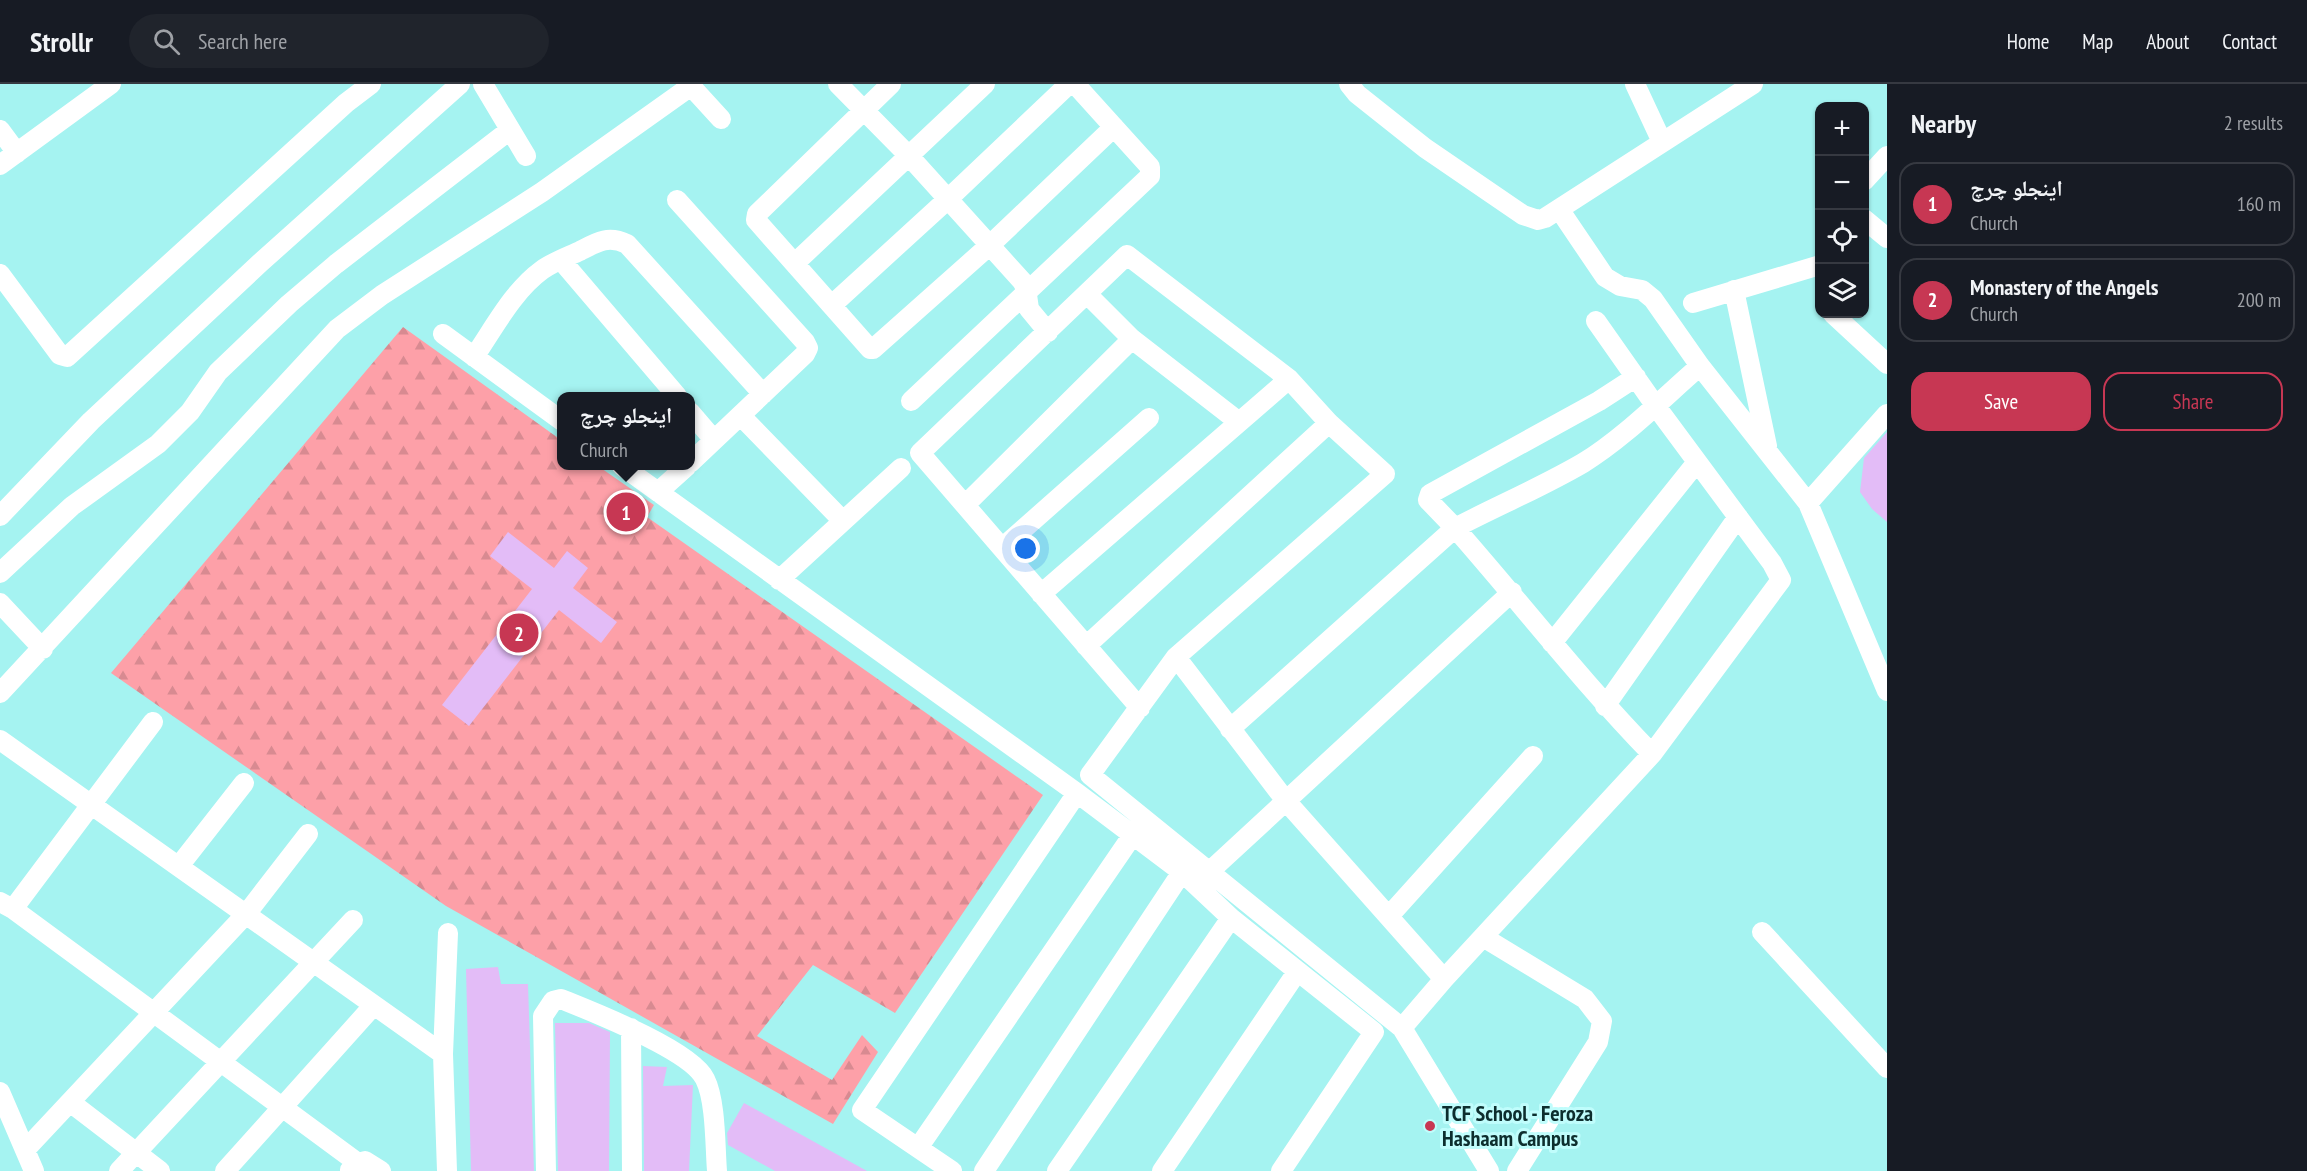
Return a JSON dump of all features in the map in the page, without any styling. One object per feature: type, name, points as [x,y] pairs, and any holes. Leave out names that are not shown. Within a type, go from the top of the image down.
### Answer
[{"type":"street","points":[[0,165],[111,84]]},
{"type":"street","points":[[3,286],[60,355],[68,357],[346,103],[371,84]]},
{"type":"street","points":[[0,516],[99,413],[260,263],[460,84]]},
{"type":"street","points":[[483,84],[525,156]]},
{"type":"street","points":[[838,84],[909,156],[1022,281],[1027,293],[1029,309],[1048,332]]},
{"type":"street","points":[[891,84],[757,213],[756,219],[867,347],[873,349],[990,245],[1114,127]]},
{"type":"street","points":[[795,263],[985,84]]},
{"type":"street","points":[[832,305],[948,200],[1069,84]]},
{"type":"street","points":[[911,402],[1150,176],[1150,167],[1075,84]]},
{"type":"street","points":[[1349,84],[1357,94],[1425,148],[1523,215],[1538,220],[1545,218],[1754,84]]},
{"type":"street","points":[[1635,84],[1662,142]]},
{"type":"street","points":[[0,693],[337,329],[382,295],[542,192],[690,85],[721,119]]},
{"type":"street","points":[[0,130],[17,153]]},
{"type":"street","points":[[0,573],[72,506],[158,444],[190,412],[218,372],[289,304],[336,264],[510,130]]},
{"type":"street","points":[[1869,176],[1887,156]]},
{"type":"street","points":[[677,200],[806,342],[808,348],[805,354],[764,394],[695,458]]},
{"type":"street","points":[[1559,209],[1605,277],[1620,286],[1646,292],[1700,366],[1808,503],[1887,691]]},
{"type":"street","points":[[1869,223],[1887,238]]},
{"type":"street","points":[[474,357],[512,302],[533,277],[604,239],[617,239],[627,244],[764,394]]},
{"type":"street","points":[[1140,708],[920,453],[1127,255],[1289,379],[1329,423],[1386,474],[1176,657],[1140,708],[1090,775],[1402,1028],[1490,1171]]},
{"type":"street","points":[[561,260],[674,392]]},
{"type":"street","points":[[1693,303],[1815,266]]},
{"type":"street","points":[[1734,290],[1768,451]]},
{"type":"street","points":[[1087,294],[1132,339],[1239,422]]},
{"type":"street","points":[[1837,318],[1887,364]]},
{"type":"street","points":[[1402,1028],[1444,978],[1652,754],[1781,580],[1772,563],[1596,321]]},
{"type":"street","points":[[443,334],[557,418]]},
{"type":"street","points":[[965,505],[1132,339]]},
{"type":"street","points":[[1230,729],[1455,528],[1583,462],[1607,446],[1700,366]]},
{"type":"street","points":[[1636,377],[1599,401],[1430,494],[1428,500],[1512,592],[1605,706],[1652,754]]},
{"type":"street","points":[[1041,594],[1289,379]]},
{"type":"street","points":[[1808,503],[1887,414]]},
{"type":"street","points":[[741,416],[843,521]]},
{"type":"street","points":[[695,418],[714,440]]},
{"type":"street","points":[[1002,548],[1149,418]]},
{"type":"street","points":[[1086,646],[1329,423]]},
{"type":"street","points":[[1552,643],[1697,462]]},
{"type":"street","points":[[778,580],[901,468]]},
{"type":"street","points":[[629,470],[778,580],[1077,792],[1182,872],[1231,918],[1374,1032],[1281,1171]]},
{"type":"street","points":[[658,492],[682,470]]},
{"type":"street","points":[[1605,706],[1738,517]]},
{"type":"street","points":[[1209,872],[1512,592]]},
{"type":"street","points":[[0,603],[43,648]]},
{"type":"street","points":[[1176,657],[1286,801],[1444,978]]},
{"type":"street","points":[[153,722],[92,805],[7,905],[283,1108],[354,1167],[365,1161],[381,1171]]},
{"type":"street","points":[[0,740],[443,1054]]},
{"type":"street","points":[[1389,916],[1533,756]]},
{"type":"street","points":[[179,866],[244,783]]},
{"type":"street","points":[[952,1171],[862,1110],[1077,792]]},
{"type":"street","points":[[25,1150],[247,913],[308,834]]},
{"type":"street","points":[[918,1148],[1132,836]]},
{"type":"street","points":[[984,1171],[1182,872]]},
{"type":"street","points":[[1057,1171],[1231,918]]},
{"type":"street","points":[[119,1171],[353,920]]},
{"type":"street","points":[[1762,932],[1887,1068]]},
{"type":"street","points":[[447,1171],[443,1054],[448,933]]},
{"type":"street","points":[[1483,937],[1585,999],[1602,1020],[1598,1042],[1517,1171]]},
{"type":"street","points":[[1162,1171],[1297,972]]},
{"type":"street","points":[[546,1171],[543,1016],[553,1001],[561,999],[631,1028],[691,1063],[704,1077],[710,1092],[717,1171]]},
{"type":"street","points":[[225,1171],[374,1005]]},
{"type":"street","points":[[631,1028],[632,1171]]},
{"type":"street","points":[[0,1092],[34,1171]]},
{"type":"street","points":[[70,1102],[160,1171]]},
{"type":"green space","points":[[403,327],[557,437],[557,470],[604,470],[654,505],[647,517],[1043,795],[895,1013],[813,965],[757,1036],[832,1080],[862,1035],[878,1052],[833,1124],[446,906],[111,673]]},
{"type":"building","points":[[1887,432],[1887,522],[1872,509],[1860,492],[1864,458]]},
{"type":"building","points":[[508,532],[554,568],[567,551],[588,568],[573,588],[617,622],[601,643],[559,610],[469,726],[442,705],[532,589],[490,556]]},
{"type":"building","points":[[498,967],[501,984],[528,984],[534,1171],[471,1171],[466,969]]},
{"type":"building","points":[[555,1023],[589,1023],[610,1032],[609,1171],[558,1171]]},
{"type":"building","points":[[643,1066],[667,1067],[663,1086],[693,1085],[689,1171],[644,1171]]},
{"type":"building","points":[[744,1103],[867,1171],[775,1171],[728,1145],[727,1133]]},
{"type":"place","name":"اینجلو چرچ","points":[[626,512]]},
{"type":"place","name":"Monastery of the Angels","points":[[519,633]]},
{"type":"place","name":"TCF School - Feroza Hashaam Campus","points":[[1430,1126]]}]
